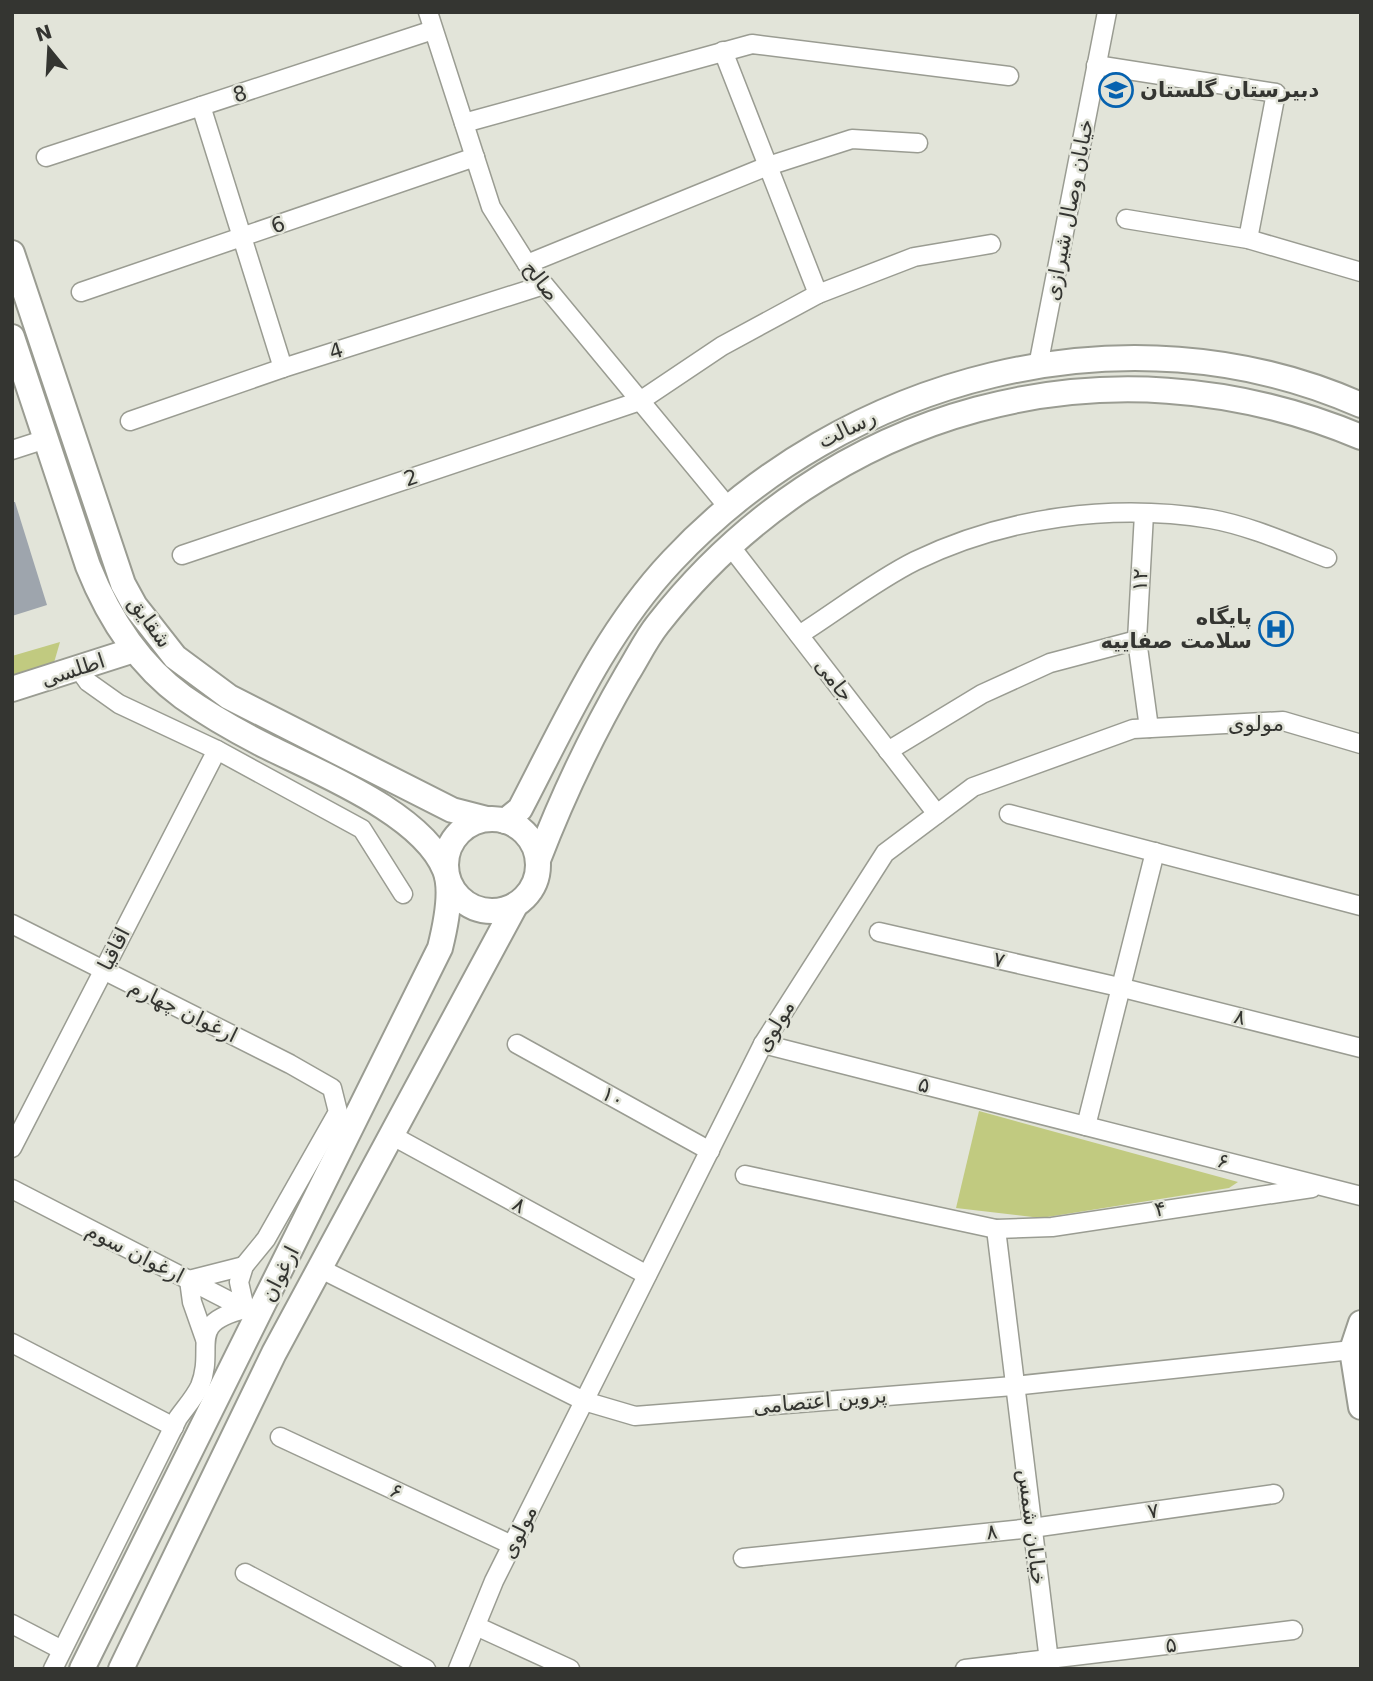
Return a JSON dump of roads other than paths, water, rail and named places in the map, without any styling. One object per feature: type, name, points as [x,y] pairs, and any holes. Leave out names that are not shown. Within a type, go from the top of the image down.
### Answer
[{"type":"main road","name":"شقایق","points":[[12,253],[124,584],[142,616],[175,657],[229,697],[353,762],[467,816],[496,820]]},
{"type":"main road","name":"شقایق","points":[[12,337],[100,595],[134,650],[181,695],[214,718],[353,788],[389,811],[416,832],[446,871]]},
{"type":"main road","name":"رسالت","points":[[496,820],[520,809],[578,697],[636,605],[671,562],[761,479],[809,447],[863,419],[978,378],[1038,366],[1101,358],[1194,361],[1283,377],[1361,405]]},
{"type":"main road","points":[[1038,366],[1040,396]]},
{"type":"main road","name":"رسالت","points":[[538,860],[565,789],[609,704],[656,626],[731,547],[789,498],[830,470],[876,446],[930,423],[1040,396],[1145,389],[1188,392],[1281,408],[1361,437]]},
{"type":"main road","points":[[46,439],[71,431]]},
{"type":"main road","name":"اطلسی","points":[[12,689],[134,650]]},
{"type":"main road","points":[[496,820],[521,828],[533,842],[538,860],[536,880],[529,893],[515,906],[497,911],[478,910],[464,902],[452,888],[446,871],[447,852],[455,837],[469,825],[496,820]]},
{"type":"main road","name":"ارغوان","points":[[82,1669],[252,1313],[440,948],[447,916],[446,871]]},
{"type":"main road","name":"ارغوان","points":[[121,1669],[274,1353],[515,906]]},
{"type":"main road","points":[[1361,1323],[1352,1350],[1361,1407]]},
{"type":"street","name":"خیابان وصال شیرازی","points":[[1038,366],[1107,12]]},
{"type":"street","name":"8","points":[[46,157],[201,106],[431,21]]},
{"type":"street","name":"صالح","points":[[431,21],[491,207],[527,264],[728,507]]},
{"type":"street","points":[[464,123],[751,44],[1009,76]]},
{"type":"street","points":[[723,51],[818,294]]},
{"type":"street","points":[[1096,65],[1276,93],[1248,239]]},
{"type":"street","points":[[201,106],[283,368]]},
{"type":"street","points":[[527,264],[768,166],[852,139],[918,143]]},
{"type":"street","name":"6","points":[[81,292],[475,157]]},
{"type":"street","points":[[1126,219],[1248,239],[1361,272]]},
{"type":"street","name":"2","points":[[182,555],[640,401],[722,346],[818,294],[914,257],[991,244]]},
{"type":"street","name":"4","points":[[130,421],[283,368],[544,285]]},
{"type":"street","points":[[12,450],[46,439]]},
{"type":"street","points":[[799,635],[914,562],[976,536],[1049,519],[1120,512],[1212,519],[1327,558]]},
{"type":"street","name":"۱۲","points":[[1143,514],[1137,640],[1149,728]]},
{"type":"street","name":"جامی","points":[[731,547],[937,814]]},
{"type":"street","points":[[888,751],[982,694],[1050,663],[1137,640]]},
{"type":"street","points":[[78,668],[88,682],[119,704],[217,750],[362,829],[403,894]]},
{"type":"street","name":"مولوی","points":[[458,1669],[512,1545],[763,1044],[885,853],[973,787],[1133,729],[1283,720],[1361,744]]},
{"type":"street","name":"اقاقیا","points":[[12,1148],[217,750]]},
{"type":"street","points":[[1009,814],[1361,906]]},
{"type":"street","points":[[1086,1126],[1155,852]]},
{"type":"street","name":"ارغوان چهارم","points":[[12,924],[290,1063],[331,1088],[338,1100],[338,1112],[266,1239],[244,1266]]},
{"type":"street","name":"۷","points":[[878,932],[1119,987]]},
{"type":"street","name":"۸","points":[[1119,987],[1361,1048]]},
{"type":"street","name":"۱۰","points":[[517,1044],[710,1151]]},
{"type":"street","name":"۵","points":[[763,1044],[1086,1126]]},
{"type":"street","name":"۶","points":[[1086,1126],[1361,1196]]},
{"type":"street","name":"۸","points":[[391,1135],[647,1275]]},
{"type":"street","name":"۴","points":[[745,1175],[996,1229],[1052,1227],[1323,1186]]},
{"type":"street","name":"ارغوان سوم","points":[[12,1189],[252,1313]]},
{"type":"street","name":"خیابان شمس","points":[[996,1229],[1013,1386],[1050,1664]]},
{"type":"street","points":[[53,1669],[174,1427],[200,1385],[205,1339],[212,1323],[223,1314],[252,1313],[239,1282],[244,1266]]},
{"type":"street","points":[[205,1339],[192,1302],[189,1280],[244,1266]]},
{"type":"street","name":"پروین اعتصامی","points":[[319,1269],[584,1401],[635,1416],[1013,1386],[1352,1350]]},
{"type":"street","points":[[12,1343],[174,1427]]},
{"type":"street","name":"۶","points":[[280,1437],[512,1545]]},
{"type":"street","name":"۷","points":[[1032,1528],[1274,1494]]},
{"type":"street","name":"۸","points":[[743,1558],[1032,1528]]},
{"type":"street","points":[[245,1573],[426,1669]]},
{"type":"street","points":[[12,1624],[62,1650]]},
{"type":"street","points":[[476,1626],[570,1669]]},
{"type":"street","name":"۵","points":[[1050,1664],[1293,1630]]},
{"type":"street","points":[[965,1669],[1050,1664]]},
{"type":"place","name":"دبیرستان گلستان","points":[[1116,90]]},
{"type":"place","name":"پایگاه سلامت صفاییه","points":[[1276,629]]}]
